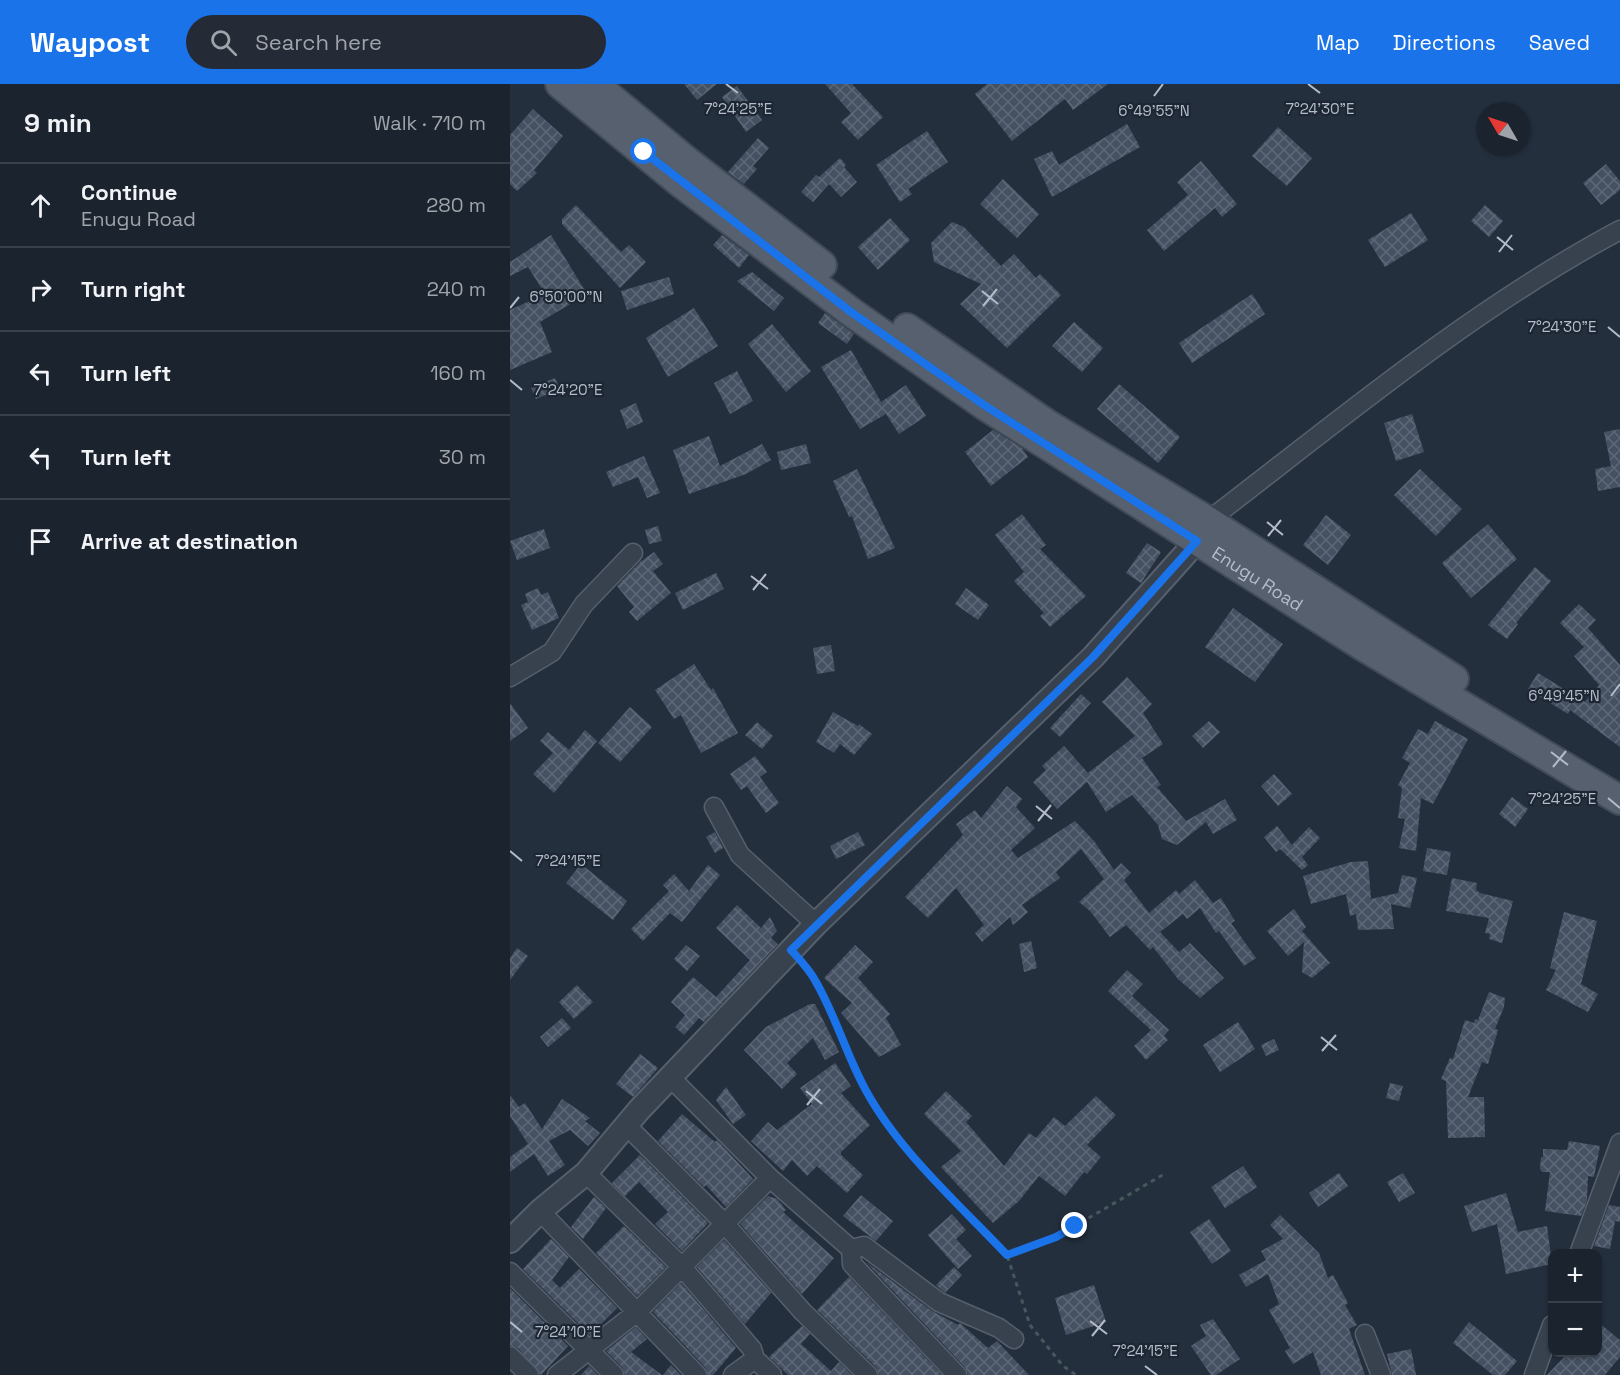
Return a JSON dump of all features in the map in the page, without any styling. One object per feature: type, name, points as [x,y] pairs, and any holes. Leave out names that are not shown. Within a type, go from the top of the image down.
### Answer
[{"type":"main road","name":"Enugu Road","points":[[560,84],[677,180],[851,312],[984,405],[1202,531],[1371,651],[1620,800]]},
{"type":"main road","points":[[594,84],[688,162],[861,296],[1202,531],[1366,624],[1620,779]]},
{"type":"street","points":[[510,1241],[540,1211],[586,1173],[670,1077],[816,924],[1093,657],[1202,531],[1449,338],[1554,265],[1620,230]]},
{"type":"street","points":[[510,677],[552,652],[584,604],[633,553]]},
{"type":"street","points":[[714,807],[740,855],[816,924]]},
{"type":"street","points":[[670,1077],[770,1178],[851,1249],[852,1264],[957,1375]]},
{"type":"street","points":[[627,1126],[723,1222],[803,1312],[868,1375]]},
{"type":"street","points":[[1581,1249],[1620,1143]]},
{"type":"street","points":[[586,1173],[682,1267],[752,1349],[755,1359],[772,1375]]},
{"type":"street","points":[[557,1375],[637,1312],[723,1222],[770,1178]]},
{"type":"street","points":[[540,1211],[697,1375]]},
{"type":"street","points":[[851,1249],[864,1246],[939,1302],[999,1328],[1014,1339]]},
{"type":"street","points":[[510,1272],[614,1375]]},
{"type":"street","points":[[1365,1334],[1382,1375]]},
{"type":"street","points":[[1534,1375],[1548,1336]]},
{"type":"street","points":[[510,1356],[529,1375]]},
{"type":"street","points":[[733,1375],[755,1359]]},
{"type":"path","points":[[791,950],[815,980],[837,1022],[862,1084],[893,1130],[936,1181],[1007,1255],[1030,1325],[1063,1366],[1076,1375]]},
{"type":"path","points":[[1007,1255],[1056,1237],[1166,1173]]},
{"type":"building","points":[[684,84],[717,84],[697,100]]},
{"type":"building","points":[[825,84],[852,84],[883,117],[858,140],[841,122],[851,113]]},
{"type":"building","points":[[987,84],[1108,84],[1073,110],[1065,99],[1012,141],[975,94]]},
{"type":"building","points":[[737,86],[762,120],[746,132],[722,97]]},
{"type":"building","points":[[533,109],[563,136],[534,170],[537,173],[517,191],[510,184],[510,135]]},
{"type":"building","points":[[1127,124],[1140,147],[1052,197],[1034,159],[1052,151],[1059,165]]},
{"type":"building","points":[[1278,127],[1312,158],[1287,186],[1252,156]]},
{"type":"building","points":[[927,131],[948,162],[908,189],[912,194],[900,202],[876,165]]},
{"type":"building","points":[[758,138],[769,148],[753,166],[757,169],[744,184],[728,172]]},
{"type":"building","points":[[840,158],[846,165],[844,167],[857,182],[841,197],[829,184],[813,202],[801,192],[816,175],[819,177]]},
{"type":"building","points":[[1201,161],[1237,204],[1222,217],[1215,208],[1164,251],[1147,230],[1188,195],[1177,182]]},
{"type":"building","points":[[1606,164],[1620,181],[1620,190],[1601,205],[1583,183]]},
{"type":"building","points":[[1003,179],[1039,214],[1017,238],[980,204]]},
{"type":"building","points":[[576,205],[621,252],[629,245],[646,262],[620,288],[562,224],[562,219]]},
{"type":"building","points":[[1485,205],[1503,221],[1489,237],[1471,221]]},
{"type":"building","points":[[1411,213],[1428,240],[1385,267],[1368,240]]},
{"type":"building","points":[[890,218],[910,240],[878,270],[858,247]]},
{"type":"building","points":[[952,222],[964,227],[1001,266],[1014,254],[1036,278],[1040,274],[1061,295],[1007,348],[960,304],[981,284],[934,262],[931,243]]},
{"type":"building","points":[[551,235],[587,294],[540,322],[552,352],[510,370],[510,310],[545,294],[528,267],[510,276],[510,262]]},
{"type":"building","points":[[722,235],[749,255],[739,268],[713,245]]},
{"type":"building","points":[[752,272],[784,298],[774,311],[737,281]]},
{"type":"building","points":[[669,277],[674,294],[627,310],[621,291]]},
{"type":"building","points":[[1252,294],[1265,314],[1192,363],[1179,343]]},
{"type":"building","points":[[694,308],[718,346],[668,377],[646,338]]},
{"type":"building","points":[[825,313],[854,334],[847,344],[818,323]]},
{"type":"building","points":[[1074,322],[1103,348],[1082,372],[1052,346]]},
{"type":"building","points":[[772,324],[811,371],[786,392],[748,344]]},
{"type":"building","points":[[851,350],[881,402],[906,385],[926,416],[899,434],[886,414],[860,429],[821,367]]},
{"type":"building","points":[[737,371],[753,401],[730,414],[714,383]]},
{"type":"building","points":[[555,378],[560,389],[536,399],[531,388]]},
{"type":"building","points":[[1119,384],[1180,437],[1158,463],[1097,409]]},
{"type":"building","points":[[636,403],[643,422],[627,429],[620,410]]},
{"type":"building","points":[[1412,414],[1424,452],[1396,461],[1384,423]]},
{"type":"building","points":[[1620,429],[1620,487],[1598,491],[1595,469],[1611,466],[1604,432]]},
{"type":"building","points":[[993,430],[1022,448],[1028,457],[991,486],[965,452]]},
{"type":"building","points":[[709,436],[720,466],[762,444],[771,460],[746,474],[689,494],[673,450]]},
{"type":"building","points":[[806,444],[811,463],[781,470],[777,452]]},
{"type":"building","points":[[644,456],[660,493],[647,498],[638,477],[613,487],[606,472]]},
{"type":"building","points":[[857,469],[895,548],[868,559],[852,516],[849,517],[833,481]]},
{"type":"building","points":[[1420,469],[1462,509],[1436,536],[1394,495]]},
{"type":"building","points":[[1022,514],[1046,545],[1040,549],[1086,596],[1050,627],[1040,616],[1044,613],[1014,581],[1024,572],[995,535]]},
{"type":"building","points":[[1326,515],[1351,535],[1328,565],[1303,545]]},
{"type":"building","points":[[1488,524],[1517,559],[1471,598],[1442,563]]},
{"type":"building","points":[[658,526],[662,541],[649,544],[645,530]]},
{"type":"building","points":[[544,529],[550,548],[517,560],[510,541]]},
{"type":"building","points":[[1147,543],[1161,552],[1141,583],[1126,573]]},
{"type":"building","points":[[654,552],[663,564],[653,571],[671,593],[637,621],[629,612],[634,607],[617,586],[640,562]]},
{"type":"building","points":[[1535,567],[1551,581],[1516,623],[1518,624],[1507,639],[1488,625]]},
{"type":"building","points":[[716,573],[724,589],[683,610],[675,593]]},
{"type":"building","points":[[538,588],[541,595],[548,592],[559,618],[532,630],[521,605],[528,602],[525,594]]},
{"type":"building","points":[[966,588],[989,605],[978,620],[955,604]]},
{"type":"building","points":[[1579,604],[1596,620],[1588,628],[1620,665],[1620,747],[1570,710],[1568,714],[1528,689],[1538,673],[1585,702],[1599,685],[1574,656],[1584,647],[1560,623]]},
{"type":"building","points":[[1233,608],[1283,644],[1255,682],[1205,647]]},
{"type":"building","points":[[831,645],[835,671],[817,674],[813,648]]},
{"type":"building","points":[[694,664],[711,690],[713,688],[738,733],[701,753],[681,715],[674,719],[655,690]]},
{"type":"building","points":[[1127,677],[1152,704],[1143,713],[1163,744],[1142,758],[1161,785],[1157,787],[1186,821],[1225,799],[1237,820],[1213,834],[1206,822],[1177,845],[1162,839],[1158,825],[1132,795],[1106,812],[1087,782],[1057,809],[1033,782],[1046,770],[1042,766],[1064,746],[1088,773],[1135,736],[1102,702]]},
{"type":"building","points":[[1081,694],[1091,703],[1060,737],[1050,728]]},
{"type":"building","points":[[510,703],[528,728],[510,741]]},
{"type":"building","points":[[630,707],[652,727],[620,762],[598,743]]},
{"type":"building","points":[[833,712],[858,726],[859,724],[872,734],[854,755],[840,744],[834,753],[816,742]]},
{"type":"building","points":[[1209,721],[1220,732],[1203,748],[1192,736]]},
{"type":"building","points":[[1435,721],[1468,739],[1433,804],[1421,798],[1416,851],[1399,848],[1405,819],[1398,818],[1402,788],[1398,785],[1410,763],[1402,758],[1418,729],[1428,734]]},
{"type":"building","points":[[757,722],[773,736],[762,749],[745,735]]},
{"type":"building","points":[[585,730],[597,741],[554,793],[533,774],[553,753],[540,741],[548,732],[569,750]]},
{"type":"building","points":[[755,756],[767,772],[760,777],[779,803],[766,813],[747,786],[741,790],[730,774]]},
{"type":"building","points":[[1274,774],[1292,794],[1278,806],[1261,786]]},
{"type":"building","points":[[1007,786],[1022,799],[1016,807],[1035,828],[1011,850],[1018,858],[1075,821],[1094,841],[1114,870],[1121,863],[1131,873],[1124,880],[1149,913],[1176,890],[1179,894],[1195,880],[1213,903],[1221,898],[1235,921],[1231,923],[1256,958],[1244,966],[1219,931],[1216,933],[1200,908],[1187,919],[1183,914],[1160,932],[1179,952],[1190,943],[1224,978],[1200,998],[1178,979],[1153,947],[1150,950],[1126,925],[1110,937],[1090,911],[1079,902],[1104,879],[1081,849],[1056,872],[1060,878],[1022,905],[1028,912],[1013,925],[1010,917],[982,942],[975,933],[984,925],[956,888],[928,918],[905,897],[963,835],[956,824],[975,810],[981,818]]},
{"type":"building","points":[[1512,797],[1528,809],[1515,827],[1499,814]]},
{"type":"building","points":[[1277,826],[1292,845],[1309,827],[1320,838],[1302,857],[1308,865],[1302,870],[1280,849],[1276,852],[1264,837]]},
{"type":"building","points":[[715,832],[723,848],[715,853],[706,837]]},
{"type":"building","points":[[858,832],[865,845],[836,859],[830,846]]},
{"type":"building","points":[[1427,848],[1451,852],[1447,875],[1423,871]]},
{"type":"building","points":[[1368,861],[1371,899],[1398,893],[1402,875],[1417,878],[1410,908],[1391,904],[1394,929],[1358,930],[1356,914],[1350,916],[1346,894],[1311,904],[1303,876],[1351,862]]},
{"type":"building","points":[[581,864],[627,901],[613,920],[566,883]]},
{"type":"building","points":[[708,865],[720,875],[682,922],[670,913],[643,941],[631,929],[669,891],[663,885],[674,874],[689,891]]},
{"type":"building","points":[[1452,878],[1477,883],[1476,890],[1480,893],[1513,901],[1502,943],[1489,939],[1490,934],[1485,933],[1489,918],[1446,911]]},
{"type":"building","points":[[737,905],[761,928],[770,917],[777,931],[771,938],[778,944],[704,1022],[699,1018],[684,1035],[675,1027],[685,1015],[671,1002],[693,977],[716,997],[750,960],[716,928]]},
{"type":"building","points":[[1294,909],[1306,927],[1302,931],[1330,963],[1312,978],[1302,972],[1304,942],[1288,956],[1267,931]]},
{"type":"building","points":[[1564,912],[1597,921],[1581,984],[1598,994],[1588,1012],[1546,990],[1556,970],[1550,968]]},
{"type":"building","points":[[1031,941],[1037,968],[1024,972],[1019,944]]},
{"type":"building","points":[[686,945],[700,956],[687,971],[674,959]]},
{"type":"building","points":[[855,945],[873,962],[858,978],[890,1014],[886,1018],[901,1045],[879,1057],[841,1013],[852,1003],[824,978]]},
{"type":"building","points":[[517,948],[528,956],[510,980],[510,958]]},
{"type":"building","points":[[1127,970],[1143,984],[1132,996],[1169,1030],[1164,1036],[1168,1040],[1146,1060],[1134,1046],[1151,1030],[1108,991]]},
{"type":"building","points":[[577,985],[593,1002],[574,1019],[559,1002]]},
{"type":"building","points":[[1489,992],[1505,998],[1504,1007],[1495,1029],[1498,1030],[1488,1064],[1482,1062],[1468,1097],[1484,1097],[1485,1137],[1448,1138],[1446,1081],[1441,1079],[1450,1058],[1453,1059],[1465,1020],[1474,1023],[1475,1019],[1478,1020]]},
{"type":"building","points":[[810,1004],[815,1004],[839,1052],[825,1060],[813,1038],[787,1063],[797,1074],[782,1089],[744,1050],[766,1027]]},
{"type":"building","points":[[562,1018],[571,1028],[548,1047],[540,1037]]},
{"type":"building","points":[[1238,1022],[1255,1049],[1220,1072],[1203,1045]]},
{"type":"building","points":[[1274,1039],[1279,1050],[1266,1056],[1261,1045]]},
{"type":"building","points":[[640,1054],[658,1068],[633,1097],[616,1084]]},
{"type":"building","points":[[835,1063],[851,1086],[841,1093],[870,1125],[841,1152],[841,1155],[863,1175],[847,1193],[817,1166],[807,1176],[792,1160],[783,1171],[751,1141],[768,1122],[777,1130],[812,1104],[800,1088]]},
{"type":"building","points":[[1390,1083],[1403,1086],[1399,1101],[1386,1098]]},
{"type":"building","points":[[726,1087],[746,1115],[733,1124],[716,1100]]},
{"type":"building","points":[[946,1091],[972,1116],[966,1122],[1004,1166],[1029,1133],[1036,1138],[1054,1117],[1065,1126],[1096,1096],[1116,1115],[1087,1145],[1101,1157],[1087,1174],[1084,1172],[1065,1196],[1039,1176],[1019,1201],[993,1223],[941,1167],[961,1151],[924,1114]]},
{"type":"building","points":[[510,1095],[519,1107],[525,1103],[542,1129],[562,1099],[590,1118],[585,1121],[600,1133],[588,1146],[570,1130],[549,1141],[565,1165],[548,1176],[534,1154],[510,1172],[510,1157],[528,1144],[510,1116]]},
{"type":"building","points":[[682,1114],[715,1142],[717,1140],[753,1179],[726,1207],[706,1185],[704,1187],[658,1141]]},
{"type":"building","points":[[1569,1141],[1600,1146],[1594,1177],[1588,1176],[1587,1201],[1581,1216],[1545,1211],[1550,1172],[1542,1172],[1540,1169],[1543,1149],[1567,1150]]},
{"type":"building","points":[[640,1155],[708,1223],[682,1251],[655,1224],[668,1212],[639,1182],[625,1196],[612,1183]]},
{"type":"building","points":[[1243,1166],[1257,1187],[1225,1208],[1211,1187]]},
{"type":"building","points":[[1339,1173],[1348,1186],[1318,1207],[1309,1193]]},
{"type":"building","points":[[1403,1173],[1415,1193],[1399,1202],[1387,1182]]},
{"type":"building","points":[[1506,1193],[1518,1232],[1547,1226],[1550,1249],[1548,1249],[1548,1265],[1506,1274],[1497,1224],[1472,1232],[1464,1206]]},
{"type":"building","points":[[861,1195],[893,1221],[876,1241],[843,1216]]},
{"type":"building","points":[[768,1196],[777,1199],[786,1210],[783,1212],[834,1258],[802,1294],[740,1224]]},
{"type":"building","points":[[594,1197],[606,1208],[583,1239],[571,1227]]},
{"type":"building","points":[[1609,1205],[1620,1207],[1620,1222],[1615,1221],[1610,1249],[1594,1246]]},
{"type":"building","points":[[952,1214],[966,1230],[956,1239],[972,1256],[958,1269],[928,1235]]},
{"type":"building","points":[[1280,1215],[1319,1253],[1328,1278],[1333,1275],[1348,1303],[1345,1305],[1357,1325],[1349,1329],[1365,1375],[1321,1375],[1313,1352],[1293,1364],[1285,1351],[1290,1348],[1269,1310],[1279,1304],[1268,1274],[1246,1287],[1239,1275],[1266,1260],[1261,1251],[1283,1239],[1270,1225]]},
{"type":"building","points":[[1209,1219],[1231,1251],[1212,1264],[1190,1232]]},
{"type":"building","points":[[624,1226],[666,1267],[637,1296],[596,1253]]},
{"type":"building","points":[[551,1239],[569,1257],[552,1280],[560,1288],[579,1269],[617,1308],[590,1335],[523,1269]]},
{"type":"building","points":[[724,1240],[771,1293],[745,1324],[697,1267]]},
{"type":"building","points":[[866,1262],[932,1311],[958,1325],[960,1323],[988,1348],[997,1341],[1029,1375],[968,1375],[965,1367]]},
{"type":"building","points":[[954,1267],[962,1275],[945,1293],[936,1285]]},
{"type":"building","points":[[849,1277],[942,1375],[879,1375],[876,1367],[817,1310]]},
{"type":"building","points":[[681,1283],[736,1348],[713,1375],[708,1375],[705,1367],[653,1312]]},
{"type":"building","points":[[1094,1285],[1106,1322],[1066,1335],[1055,1298]]},
{"type":"building","points":[[510,1288],[568,1346],[541,1375],[518,1348],[510,1345]]},
{"type":"building","points":[[1213,1319],[1240,1359],[1216,1375],[1211,1375],[1191,1346],[1206,1336],[1200,1325]]},
{"type":"building","points":[[1469,1322],[1517,1361],[1505,1375],[1493,1375],[1453,1343]]},
{"type":"building","points":[[1602,1325],[1620,1340],[1620,1357],[1605,1375],[1547,1375],[1564,1357],[1602,1357]]},
{"type":"building","points":[[802,1326],[810,1334],[801,1344],[831,1371],[839,1362],[852,1375],[788,1375],[769,1357]]},
{"type":"building","points":[[636,1327],[647,1339],[631,1352],[662,1375],[625,1375],[622,1367],[606,1351]]},
{"type":"building","points":[[1411,1349],[1416,1375],[1392,1375],[1387,1354]]},
{"type":"building","points":[[671,1365],[681,1375],[663,1375]]},
{"type":"building","points":[[589,1366],[598,1375],[581,1375]]},
{"type":"route","points":[[644,152],[677,180],[851,312],[1034,439],[1197,541],[1093,657],[791,950],[815,980],[837,1022],[862,1084],[893,1130],[936,1181],[1007,1255],[1056,1237],[1075,1226]]}]
